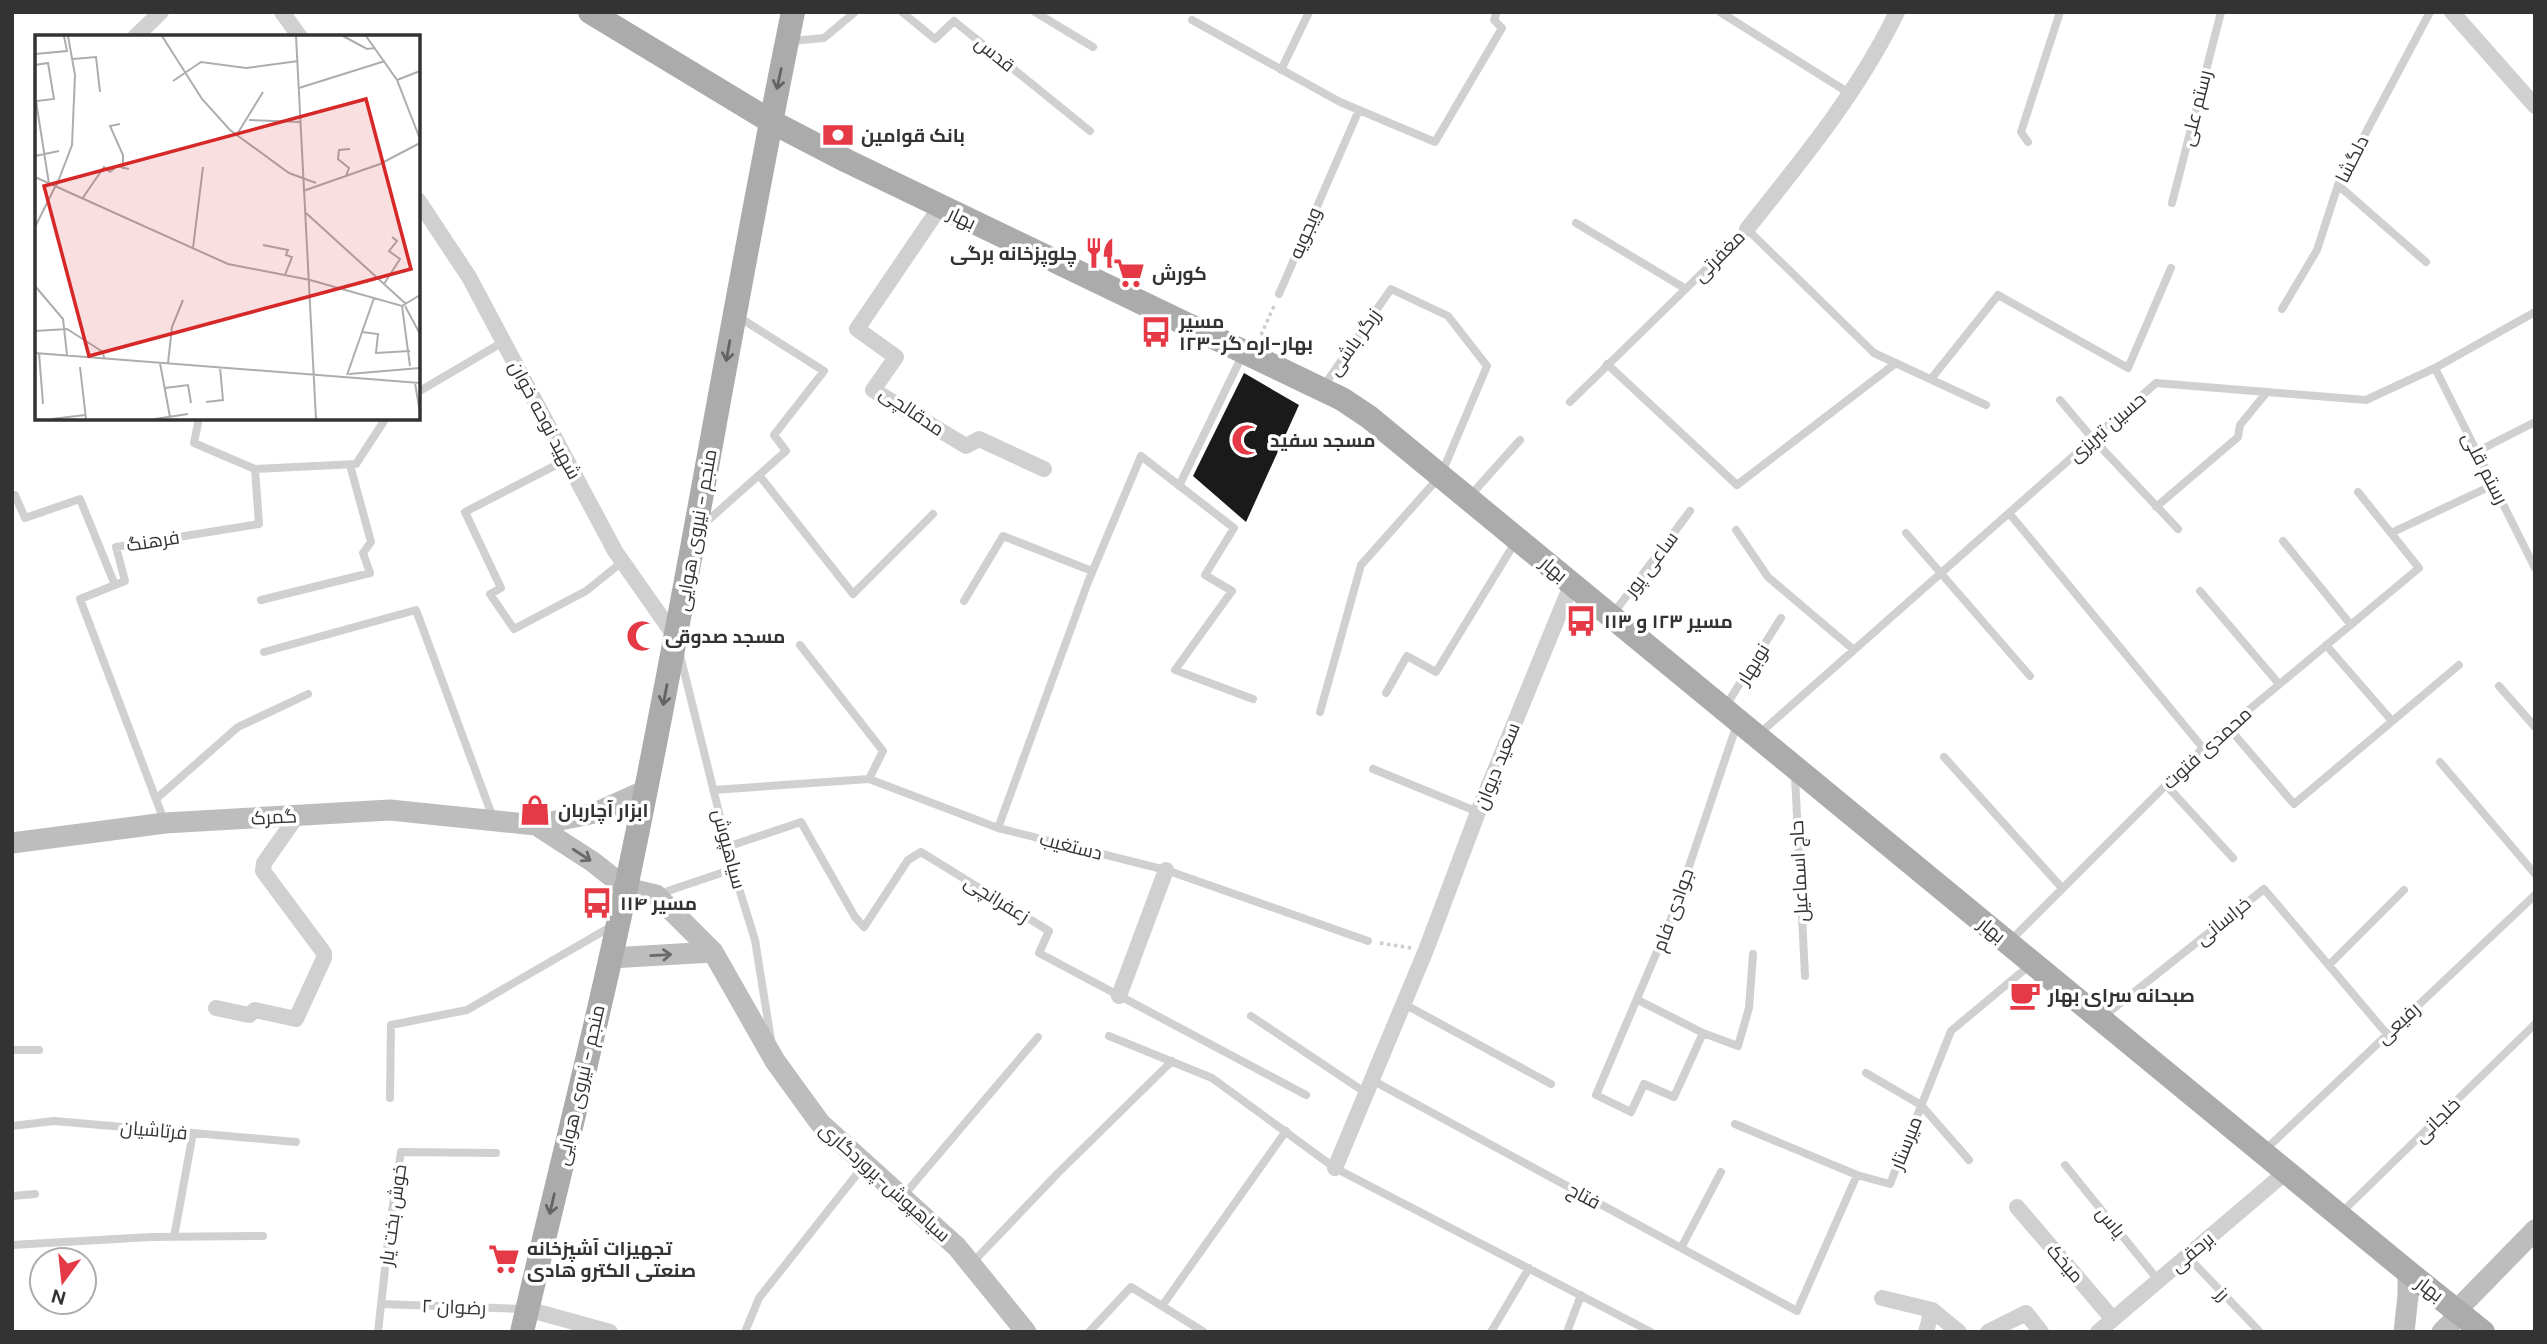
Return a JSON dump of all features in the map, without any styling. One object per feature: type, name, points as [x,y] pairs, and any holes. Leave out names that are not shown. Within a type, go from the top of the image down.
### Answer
[{"type":"main road","name":"بهار","points":[[590,12],[770,121],[940,207],[1322,389],[1369,417],[2481,1331]]},
{"type":"main road","name":"منجم - نیروی هوایی","points":[[525,1321],[626,888],[676,638],[770,121],[793,12]]},
{"type":"street","points":[[137,35],[160,12]]},
{"type":"street","points":[[282,12],[299,35]]},
{"type":"street","name":"مغفرتی","points":[[1747,229],[1802,160],[1879,50],[1898,12]]},
{"type":"street","points":[[2452,12],[2535,106]]},
{"type":"street","name":"شهید نوحه خوان","points":[[420,203],[469,278],[622,562],[676,638]]},
{"type":"street","name":"مدقالچی","points":[[940,207],[857,329],[897,357],[873,390],[966,446],[979,439],[1044,469]]},
{"type":"street","name":"سعید دیوان","points":[[1335,1168],[1426,950],[1478,812],[1572,583]]},
{"type":"street","name":"گمرک","points":[[12,843],[165,823],[390,810],[536,825],[596,813],[646,790]]},
{"type":"street","points":[[216,1008],[249,1015],[255,1010],[296,1019],[324,958],[324,953],[262,868],[297,816]]},
{"type":"street","name":"گمرک","points":[[536,825],[593,862],[626,888]]},
{"type":"street","points":[[1119,996],[1166,870]]},
{"type":"street","points":[[626,888],[656,895]]},
{"type":"street","name":"سیاهپوش-پروردگاری","points":[[656,895],[713,952],[775,1061],[820,1123],[957,1247],[1026,1332]]},
{"type":"street","points":[[610,958],[713,952]]},
{"type":"street","name":"برحقی","points":[[2098,1332],[2286,1172]]},
{"type":"street","name":"میخک","points":[[2017,1207],[2112,1318]]},
{"type":"street","points":[[2442,1332],[2454,1320],[2458,1310],[2535,1230]]},
{"type":"street","points":[[2404,1332],[2408,1272]]},
{"type":"street","points":[[1882,1298],[1932,1310],[1959,1332]]},
{"type":"street","points":[[1926,1332],[1932,1310]]},
{"type":"street","points":[[2426,1332],[2440,1315],[2449,1310],[2458,1310]]},
{"type":"street","points":[[1988,1332],[2026,1313],[2041,1332]]},
{"type":"street","points":[[525,1321],[610,1332]]},
{"type":"lane","points":[[787,41],[824,37],[855,12]]},
{"type":"lane","name":"قدس","points":[[902,12],[935,39],[954,21],[1090,131]]},
{"type":"lane","points":[[1035,12],[1093,47]]},
{"type":"lane","points":[[1281,69],[1309,12]]},
{"type":"lane","points":[[1192,20],[1359,110],[1434,142],[1502,28],[1494,20],[1497,12]]},
{"type":"lane","points":[[1720,12],[1849,93]]},
{"type":"lane","points":[[2028,142],[2021,132],[2060,12]]},
{"type":"lane","name":"رستم علی","points":[[2172,203],[2221,12]]},
{"type":"lane","name":"دلگشا","points":[[2282,309],[2316,250],[2338,185],[2430,12]]},
{"type":"lane","name":"ویجویه","points":[[1279,294],[1359,110]]},
{"type":"lane","points":[[2338,185],[2426,262]]},
{"type":"lane","points":[[1576,223],[1686,289]]},
{"type":"lane","points":[[1747,229],[1874,353],[1986,405]]},
{"type":"lane","name":"مغفرتی","points":[[1570,402],[1747,229]]},
{"type":"lane","points":[[1931,379],[1998,295],[2128,368],[2171,268]]},
{"type":"lane","name":"زرگر باشی","points":[[1322,389],[1391,289],[1448,316],[1487,366],[1441,475]]},
{"type":"lane","name":"حسین تبریزی","points":[[1740,722],[1854,650],[2156,383],[2366,400],[2435,368],[2535,312]]},
{"type":"lane","points":[[696,531],[786,452],[774,435],[824,371],[735,314]]},
{"type":"lane","points":[[420,391],[504,342]]},
{"type":"lane","points":[[1179,486],[1247,354]]},
{"type":"lane","points":[[1607,364],[1737,485],[1896,363]]},
{"type":"lane","name":"رستم قلی","points":[[2435,368],[2535,568]]},
{"type":"lane","points":[[2156,507],[2238,437],[2240,425],[2267,392]]},
{"type":"lane","points":[[2060,400],[2178,529]]},
{"type":"lane","points":[[199,420],[194,443],[255,469],[356,464],[385,420]]},
{"type":"lane","points":[[2476,452],[2535,422]]},
{"type":"lane","points":[[1468,498],[1520,440]]},
{"type":"lane","points":[[998,828],[1093,571],[1141,457],[1234,528],[1205,575],[1232,591],[1175,670],[1253,699]]},
{"type":"lane","points":[[566,460],[465,512],[501,588],[490,594],[514,629],[586,592],[622,562]]},
{"type":"lane","points":[[261,600],[370,573],[363,553],[371,542],[350,465]]},
{"type":"lane","name":"فرهنگ","points":[[115,585],[125,581],[116,547],[259,524],[255,469]]},
{"type":"lane","points":[[760,475],[853,594],[933,514]]},
{"type":"lane","points":[[1320,712],[1361,565],[1441,475]]},
{"type":"lane","points":[[2358,492],[2391,533],[2493,485]]},
{"type":"lane","points":[[12,496],[15,495],[25,518],[80,499],[115,585],[80,599],[165,823]]},
{"type":"lane","name":"ساعی پور","points":[[1611,616],[1690,511]]},
{"type":"lane","points":[[2009,513],[2203,748]]},
{"type":"lane","points":[[1736,530],[1768,577],[1854,650]]},
{"type":"lane","points":[[1906,533],[2030,676]]},
{"type":"lane","name":"محمدی فتوت","points":[[2008,943],[2203,748],[2419,568],[2391,533]]},
{"type":"lane","points":[[964,601],[1003,536],[1093,571]]},
{"type":"lane","points":[[1386,693],[1406,656],[1436,672],[1517,538]]},
{"type":"lane","points":[[2283,541],[2351,625]]},
{"type":"lane","points":[[2200,591],[2279,684]]},
{"type":"lane","points":[[264,652],[416,610],[494,821]]},
{"type":"lane","name":"نوبهار","points":[[1740,722],[1782,618]]},
{"type":"lane","name":"سیاهپوش","points":[[676,638],[727,847],[755,940],[775,1061]]},
{"type":"lane","points":[[800,645],[883,751],[869,779]]},
{"type":"lane","points":[[2326,645],[2392,721]]},
{"type":"lane","points":[[2228,727],[2294,804],[2459,665]]},
{"type":"lane","points":[[2499,686],[2535,727]]},
{"type":"lane","points":[[156,799],[238,727],[308,694]]},
{"type":"lane","name":"جوادی فام","points":[[1703,1033],[1674,1097],[1644,1084],[1631,1112],[1596,1095],[1673,914],[1740,722]]},
{"type":"lane","points":[[1944,757],[2062,888]]},
{"type":"lane","points":[[2440,762],[2535,874]]},
{"type":"lane","name":"حاج اسماعیل","points":[[1794,767],[1804,976]]},
{"type":"lane","points":[[1373,769],[1478,812]]},
{"type":"lane","name":"دستغیب","points":[[713,790],[869,779],[998,828],[1166,870],[1368,941]]},
{"type":"lane","points":[[2166,785],[2233,858]]},
{"type":"lane","name":"زعفرانچی","points":[[727,847],[801,822],[855,917],[864,927],[908,860],[921,852],[1049,932],[1039,953],[1306,1095]]},
{"type":"lane","points":[[656,895],[733,869]]},
{"type":"lane","name":"خراسانی","points":[[2100,1019],[2264,889],[2387,1034]]},
{"type":"lane","points":[[2329,965],[2404,890]]},
{"type":"lane","name":"رفیعی","points":[[2262,1153],[2535,895]]},
{"type":"lane","points":[[390,1098],[391,1025],[467,1010],[617,923]]},
{"type":"lane","points":[[1638,1000],[1703,1033],[1738,1046],[1749,1008],[1753,954]]},
{"type":"lane","name":"میرستار","points":[[1857,1175],[1890,1184],[1951,1031],[2032,963]]},
{"type":"lane","points":[[1404,1004],[1551,1084]]},
{"type":"lane","name":"فتاح","points":[[1251,1016],[1369,1087],[1797,1311],[1857,1175]]},
{"type":"lane","name":"خلجانی","points":[[2339,1215],[2535,1024]]},
{"type":"lane","points":[[1110,1035],[1212,1078],[1335,1168],[1581,1295],[1634,1328],[1651,1332]]},
{"type":"lane","points":[[902,1197],[1038,1037]]},
{"type":"lane","points":[[12,1050],[39,1050]]},
{"type":"lane","points":[[971,1264],[1058,1173],[1172,1061]]},
{"type":"lane","points":[[1866,1073],[1921,1105],[1969,1160]]},
{"type":"lane","name":"فرتاشیان","points":[[12,1126],[54,1121],[296,1142]]},
{"type":"lane","points":[[1735,1124],[1857,1175]]},
{"type":"lane","points":[[1162,1306],[1286,1132]]},
{"type":"lane","points":[[174,1237],[193,1133]]},
{"type":"lane","name":"خوش بخت یار","points":[[379,1332],[390,1224],[401,1152],[496,1153]]},
{"type":"lane","points":[[745,1332],[759,1298],[865,1164]]},
{"type":"lane","name":"یاس","points":[[2065,1165],[2158,1280]]},
{"type":"lane","points":[[1681,1248],[1721,1172]]},
{"type":"lane","points":[[12,1196],[35,1194]]},
{"type":"lane","points":[[12,1245],[174,1237],[263,1236]]},
{"type":"lane","name":"رز","points":[[2187,1256],[2260,1332]]},
{"type":"lane","points":[[1491,1332],[1529,1268]]},
{"type":"lane","points":[[1089,1332],[1131,1287],[1204,1332]]},
{"type":"lane","points":[[1567,1332],[1581,1295]]},
{"type":"lane","name":"رضوان ۲","points":[[381,1304],[525,1321]]},
{"type":"path","points":[[1247,354],[1279,294]]},
{"type":"path","points":[[1368,941],[1426,950]]},
{"type":"building","name":"مسجد سفید","points":[[1244,373],[1299,405],[1246,522],[1193,476]]},
{"type":"place","name":"بانک قوامین","points":[[838,135]]},
{"type":"place","name":"چلوپزخانه برگی","points":[[1100,253]]},
{"type":"place","name":"کورش","points":[[1129,273]]},
{"type":"place","name":"مسیر ۱۲۳-بهار-اره گر","points":[[1156,332]]},
{"type":"place","name":"مسجد سفید","points":[[1247,440]]},
{"type":"place","name":"مسیر ۱۲۳ و ۱۱۳","points":[[1581,621]]},
{"type":"place","name":"مسجد صدوقی","points":[[642,636]]},
{"type":"place","name":"ابزار آچاربان","points":[[535,810]]},
{"type":"place","name":"مسیر ۱۱۴","points":[[597,903]]},
{"type":"place","name":"صبحانه سرای بهار","points":[[2025,995]]},
{"type":"place","name":"تجهیزات آشپزخانه صنعتی الکترو هادی","points":[[504,1259]]}]
